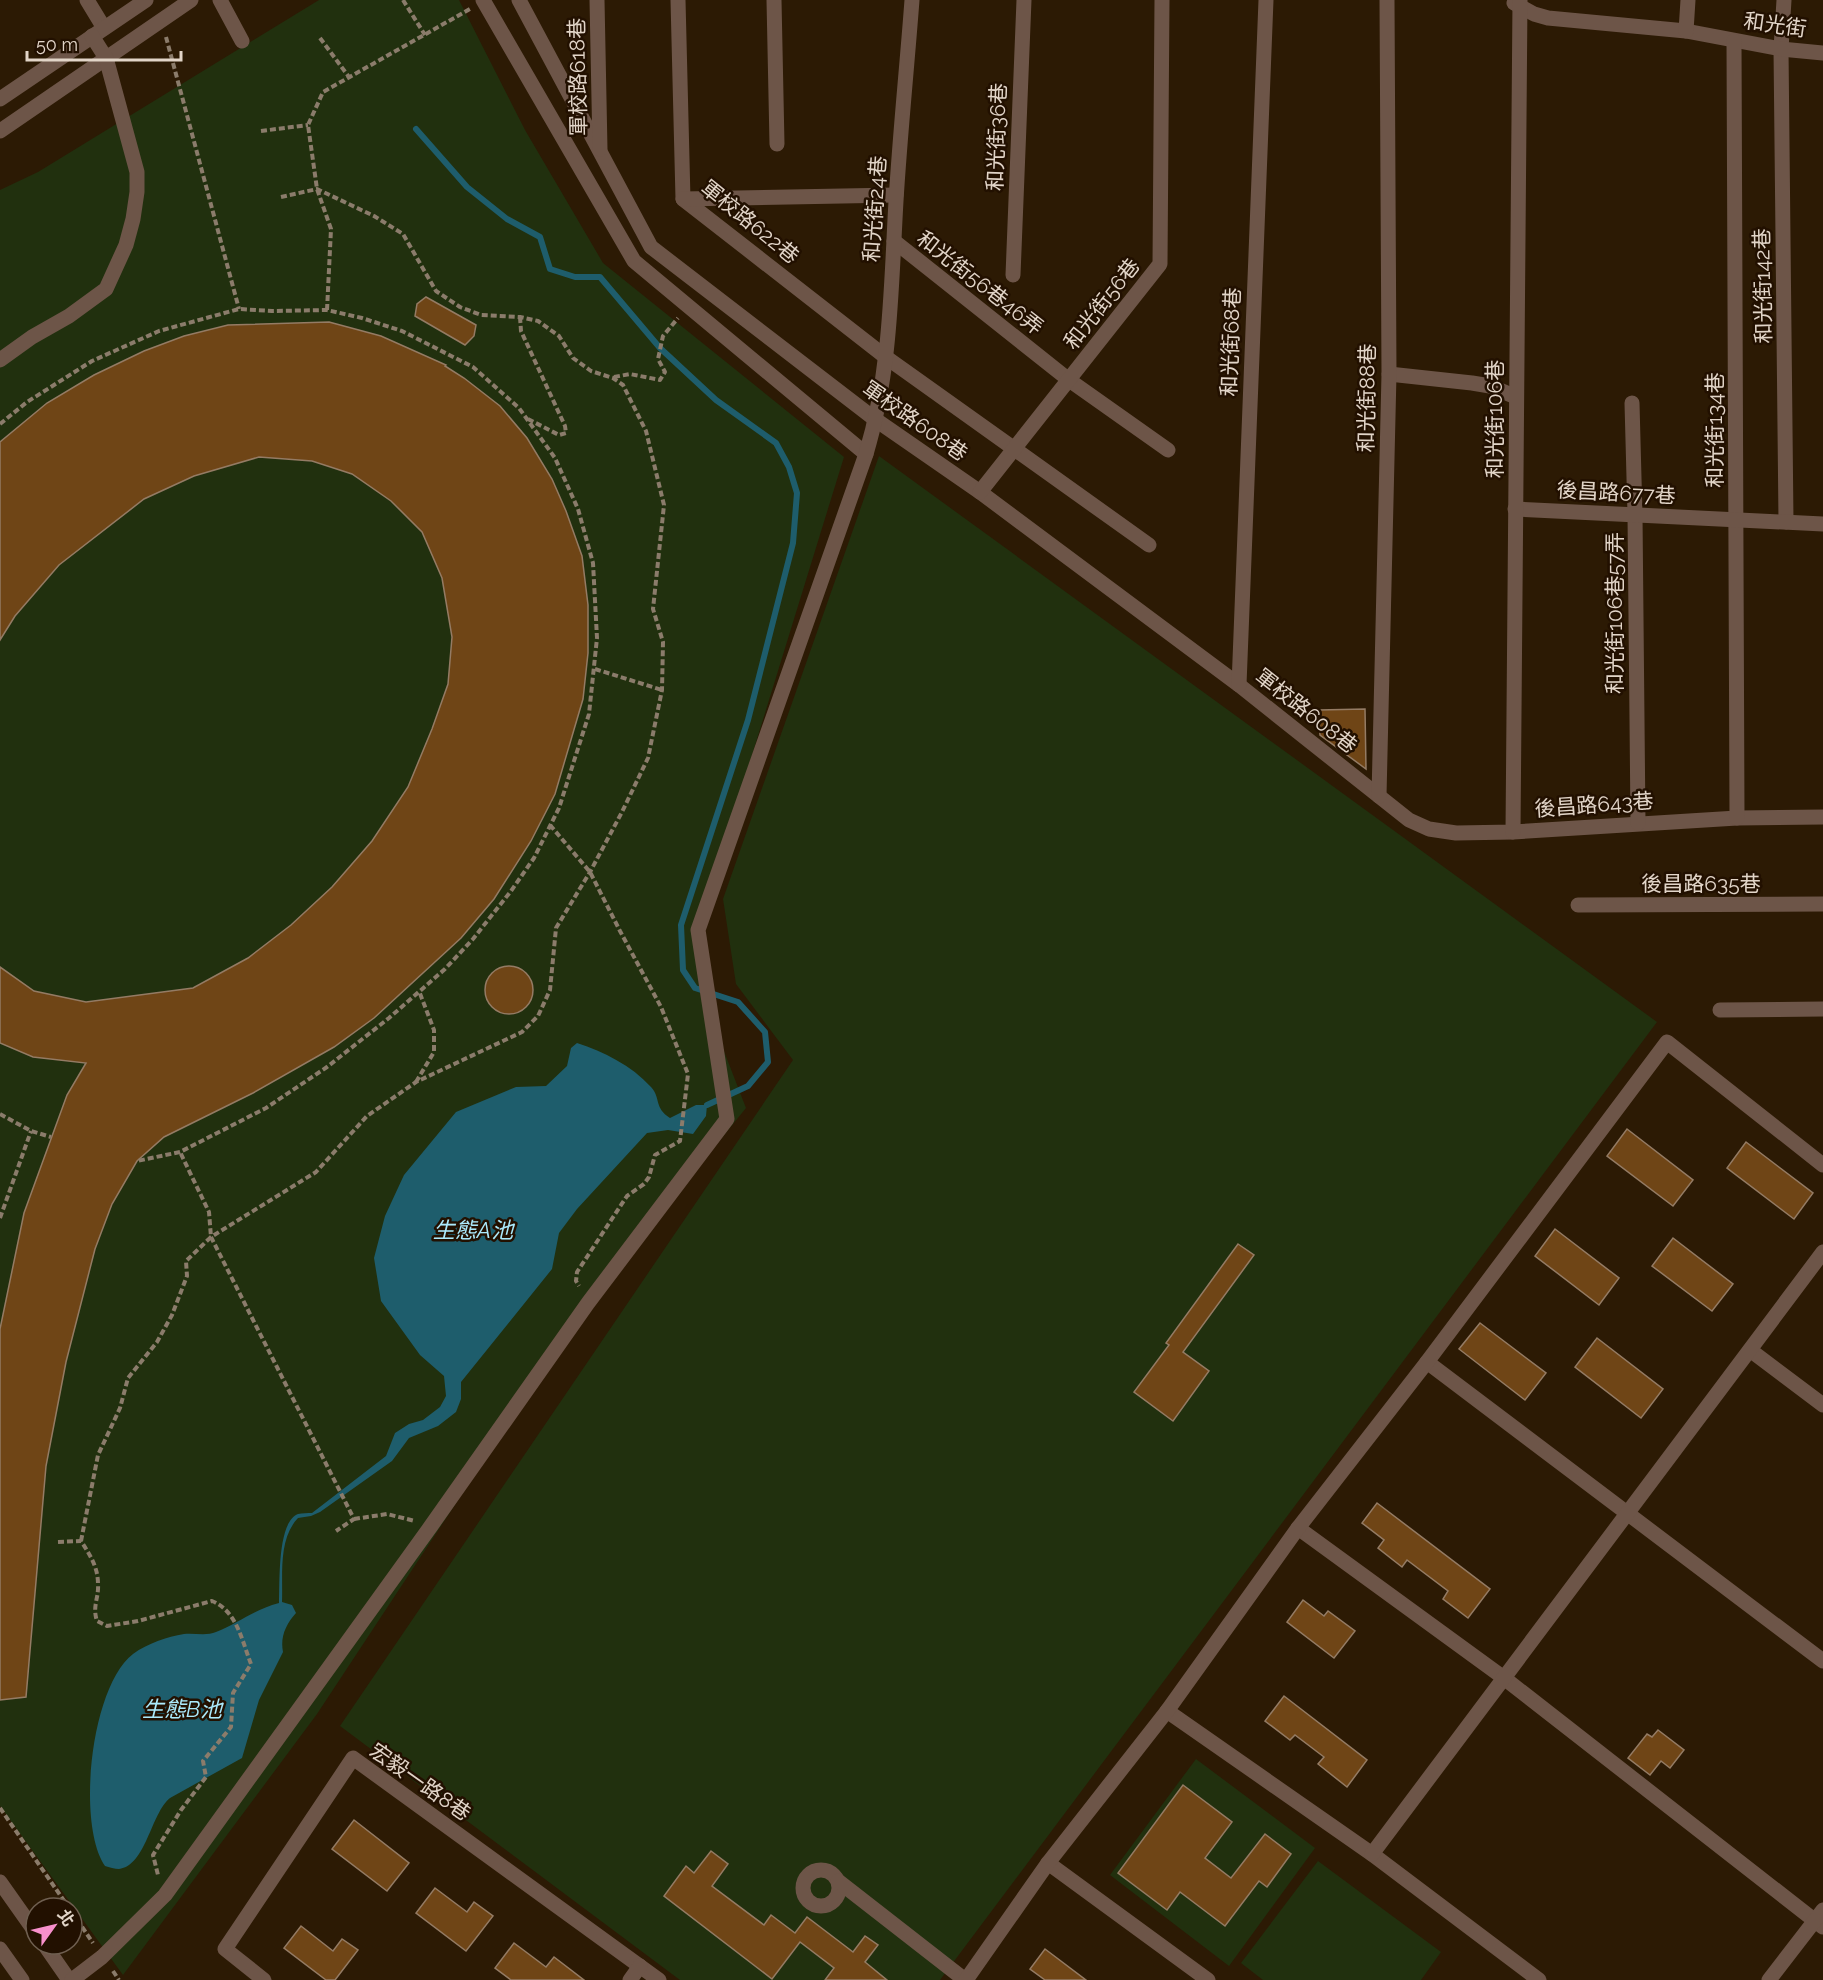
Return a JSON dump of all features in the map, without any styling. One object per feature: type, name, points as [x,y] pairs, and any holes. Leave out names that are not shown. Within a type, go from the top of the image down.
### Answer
[{"type":"street","points":[[0,360],[32,337],[69,316],[106,289],[126,245],[133,219],[137,171],[106,58],[87,0]]},
{"type":"street","points":[[0,99],[146,0]]},
{"type":"street","points":[[0,131],[191,0]]},
{"type":"street","points":[[220,0],[242,41]]},
{"type":"street","points":[[483,0],[634,261],[866,454]]},
{"type":"street","name":"軍校路608巷","points":[[519,0],[651,247],[876,420],[981,492],[1239,685],[1379,796]]},
{"type":"street","name":"軍校路618巷","points":[[597,0],[600,152]]},
{"type":"street","name":"軍校路622巷","points":[[678,0],[683,199],[887,358],[1149,545]]},
{"type":"street","points":[[774,0],[777,144]]},
{"type":"street","name":"和光街24巷","points":[[70,1980],[102,1957],[165,1895],[431,1526],[588,1303],[727,1119],[699,930],[876,420],[887,358],[896,195],[912,0]]},
{"type":"street","name":"和光街36巷","points":[[1012,275],[1024,0]]},
{"type":"street","name":"和光街56巷","points":[[981,492],[1160,264],[1162,0]]},
{"type":"street","name":"和光街68巷","points":[[1239,685],[1266,0]]},
{"type":"street","name":"和光街88巷","points":[[1379,796],[1389,374],[1387,0]]},
{"type":"street","points":[[1686,31],[1688,0]]},
{"type":"street","name":"和光街142巷","points":[[1784,0],[1781,49],[1786,522]]},
{"type":"street","name":"和光街","points":[[1517,2],[1534,14],[1548,18],[1686,31],[1781,49],[1823,53]]},
{"type":"street","name":"和光街106巷","points":[[1513,832],[1517,2]]},
{"type":"street","name":"和光街134巷","points":[[1734,41],[1737,818]]},
{"type":"street","points":[[683,199],[896,195]]},
{"type":"street","name":"和光街56巷46弄","points":[[894,241],[1069,380],[1168,450]]},
{"type":"street","points":[[1389,374],[1472,382],[1490,386],[1516,398]]},
{"type":"street","name":"和光街106巷57弄","points":[[1632,403],[1638,823]]},
{"type":"street","name":"後昌路677巷","points":[[1515,509],[1823,524]]},
{"type":"street","name":"後昌路643巷","points":[[1379,796],[1409,820],[1429,829],[1456,833],[1513,832],[1737,818],[1823,818]]},
{"type":"street","name":"後昌路635巷","points":[[1578,905],[1823,904]]},
{"type":"street","points":[[1720,1010],[1823,1009]]},
{"type":"street","points":[[838,1881],[966,1980],[1048,1863],[1167,1711],[1298,1528],[1427,1362],[1667,1042],[1823,1166]]},
{"type":"street","points":[[1372,1854],[1823,1252]]},
{"type":"street","points":[[1749,1350],[1823,1405]]},
{"type":"street","points":[[1427,1362],[1823,1661]]},
{"type":"street","points":[[1298,1528],[1504,1678],[1820,1919],[1769,1980]]},
{"type":"street","points":[[1167,1711],[1372,1854],[1539,1980]]},
{"type":"street","name":"宏毅一路8巷","points":[[264,1980],[225,1949],[353,1758],[659,1980]]},
{"type":"street","points":[[1048,1863],[1208,1980]]},
{"type":"street","points":[[0,1882],[24,1916]]},
{"type":"street","points":[[0,1949],[22,1980]]},
{"type":"street","points":[[53,1956],[70,1980]]},
{"type":"street","points":[[630,1980],[640,1966]]},
{"type":"path","points":[[403,0],[424,35]]},
{"type":"path","points":[[327,310],[331,229],[317,189],[308,125],[322,92],[483,0]]},
{"type":"path","points":[[162,20],[239,309]]},
{"type":"path","points":[[320,38],[349,77]]},
{"type":"path","points":[[261,131],[308,125]]},
{"type":"path","points":[[153,1855],[181,1810],[206,1778],[203,1761],[231,1727],[232,1693],[251,1664],[233,1617],[222,1605],[212,1601],[128,1623],[107,1626],[97,1621],[94,1610],[98,1585],[94,1560],[81,1541],[98,1455],[120,1408],[128,1378],[157,1342],[172,1315],[187,1276],[186,1261],[211,1237],[315,1172],[367,1116],[416,1082],[522,1032],[538,1016],[550,990],[556,928],[590,872],[648,758],[662,690],[663,642],[653,609],[664,506],[646,431],[623,385],[613,378],[591,371],[573,358],[560,336],[538,321],[520,317],[481,315],[460,307],[436,291],[402,234],[374,216],[317,189],[281,197]]},
{"type":"path","points":[[613,378],[630,374],[660,380],[665,372],[658,359],[663,336],[688,306]]},
{"type":"path","points":[[0,424],[27,402],[92,361],[159,331],[239,309],[327,310],[362,318],[402,332],[473,367],[519,408],[555,458],[581,520],[593,563],[597,638],[589,714],[559,808],[534,858],[492,915],[445,969],[356,1046],[301,1086],[266,1108],[180,1152],[137,1161]]},
{"type":"path","points":[[520,317],[520,331],[565,426],[566,433],[559,435],[525,417]]},
{"type":"path","points":[[595,669],[662,690]]},
{"type":"path","points":[[550,825],[590,872],[665,1017],[688,1074],[680,1141],[655,1155],[649,1177],[644,1184],[627,1196],[577,1272],[576,1281],[588,1303]]},
{"type":"path","points":[[416,1082],[434,1052],[434,1030],[419,991]]},
{"type":"path","points":[[0,1114],[32,1131],[51,1137]]},
{"type":"path","points":[[0,1218],[32,1131]]},
{"type":"path","points":[[180,1152],[209,1212],[211,1237],[354,1519]]},
{"type":"path","points":[[336,1532],[354,1519],[387,1514],[431,1526]]},
{"type":"path","points":[[58,1542],[81,1541]]},
{"type":"path","points":[[0,1808],[61,1896]]},
{"type":"green space","points":[[319,0],[459,0],[525,130],[603,263],[844,457],[698,930],[715,1028],[746,1108],[588,1303],[317,1714],[123,1975],[84,1921],[84,1896],[66,1896],[0,1806],[0,190],[38,172]]},
{"type":"green space","points":[[879,456],[1657,1022],[940,1980],[680,1980],[340,1726],[793,1060],[736,984],[723,899]]},
{"type":"green space","points":[[1196,1759],[1315,1848],[1229,1966],[1110,1875]]},
{"type":"green space","points":[[1318,1861],[1441,1952],[1421,1980],[1263,1980],[1241,1963]]},
{"type":"water","name":"生態A池","points":[[577,1043],[607,1055],[635,1072],[651,1087],[660,1107],[670,1118],[696,1105],[707,1105],[706,1116],[693,1134],[668,1130],[647,1133],[577,1209],[559,1233],[552,1269],[461,1382],[461,1399],[456,1412],[438,1426],[409,1438],[392,1461],[320,1512],[298,1518],[287,1536],[282,1569],[282,1602],[292,1605],[296,1613],[285,1631],[282,1641],[283,1652],[259,1700],[242,1758],[170,1798],[163,1805],[136,1859],[128,1866],[119,1869],[105,1866],[96,1846],[91,1819],[92,1756],[98,1724],[107,1695],[119,1671],[133,1654],[151,1644],[184,1634],[212,1633],[261,1609],[279,1603],[283,1540],[291,1519],[298,1514],[312,1513],[386,1456],[395,1433],[409,1424],[423,1420],[440,1407],[446,1396],[444,1376],[420,1355],[381,1301],[374,1258],[385,1216],[404,1175],[456,1112],[516,1087],[546,1086],[567,1066],[571,1048]]},
{"type":"building","points":[[426,297],[476,325],[474,336],[465,345],[415,316],[417,304]]},
{"type":"building","points":[[329,322],[381,336],[446,365],[500,406],[527,438],[552,479],[582,556],[588,605],[588,653],[583,699],[555,794],[531,841],[494,899],[461,938],[374,1018],[334,1047],[253,1093],[164,1137],[137,1161],[112,1204],[95,1249],[66,1362],[46,1466],[26,1697],[0,1700],[0,1329],[24,1213],[67,1095],[86,1063],[33,1057],[0,1043],[0,967],[34,991],[86,1002],[193,988],[248,958],[291,925],[332,887],[372,841],[408,787],[448,684],[452,637],[442,578],[422,532],[391,501],[352,474],[312,461],[259,457],[194,476],[144,499],[59,565],[15,616],[0,640],[0,442],[47,403],[94,375],[144,351],[184,336],[228,325]]},
{"type":"building","points":[[1365,709],[1366,769],[1320,735],[1319,710]]},
{"type":"building","points":[[504,966],[514,966],[526,973],[533,985],[533,995],[526,1007],[514,1014],[504,1014],[489,1003],[485,995],[485,985],[496,970]]},
{"type":"building","points":[[1627,1129],[1693,1180],[1673,1206],[1607,1156]]},
{"type":"building","points":[[1746,1142],[1813,1193],[1794,1219],[1727,1168]]},
{"type":"building","points":[[1555,1229],[1619,1278],[1599,1305],[1535,1256]]},
{"type":"building","points":[[1673,1238],[1733,1284],[1712,1311],[1652,1266]]},
{"type":"building","points":[[1238,1244],[1254,1255],[1183,1352],[1209,1371],[1173,1421],[1134,1392],[1169,1345],[1166,1343]]},
{"type":"building","points":[[1480,1323],[1546,1373],[1525,1400],[1459,1349]]},
{"type":"building","points":[[1597,1338],[1663,1389],[1641,1418],[1575,1367]]},
{"type":"building","points":[[1377,1503],[1490,1589],[1468,1618],[1443,1599],[1448,1591],[1407,1560],[1402,1567],[1378,1548],[1384,1540],[1362,1523]]},
{"type":"building","points":[[1303,1600],[1324,1616],[1328,1611],[1355,1631],[1334,1658],[1287,1622]]},
{"type":"building","points":[[1284,1696],[1367,1760],[1347,1787],[1318,1764],[1324,1757],[1295,1735],[1290,1740],[1265,1721]]},
{"type":"building","points":[[1658,1730],[1684,1750],[1670,1768],[1661,1761],[1650,1775],[1628,1758],[1647,1734],[1652,1737]]},
{"type":"building","points":[[1183,1785],[1232,1822],[1205,1858],[1231,1878],[1265,1834],[1291,1854],[1267,1887],[1259,1881],[1225,1926],[1180,1892],[1167,1910],[1118,1873]]},
{"type":"building","points":[[354,1820],[409,1863],[387,1891],[332,1849]]},
{"type":"building","points":[[711,1851],[728,1864],[712,1886],[764,1925],[771,1915],[795,1933],[807,1917],[853,1952],[865,1936],[878,1945],[865,1962],[887,1980],[825,1980],[834,1968],[800,1942],[772,1979],[664,1896],[686,1866],[694,1873]]},
{"type":"building","points":[[435,1888],[467,1912],[474,1902],[493,1916],[466,1951],[416,1913]]},
{"type":"building","points":[[301,1926],[333,1951],[342,1939],[358,1950],[335,1980],[326,1980],[284,1948]]},
{"type":"building","points":[[514,1943],[546,1967],[554,1957],[584,1980],[511,1980],[495,1968]]},
{"type":"building","points":[[1045,1949],[1086,1980],[1045,1980],[1030,1969]]},
{"type":"waterway","points":[[416,129],[467,187],[507,219],[540,237],[550,269],[575,277],[600,277],[660,348],[716,400],[776,443],[789,467],[797,493],[793,543],[748,720],[681,925],[683,970],[695,988],[738,1002],[765,1032],[768,1062],[748,1086],[707,1105]]},
{"type":"water label","name":"生態B池","points":[[182,1709]]}]
